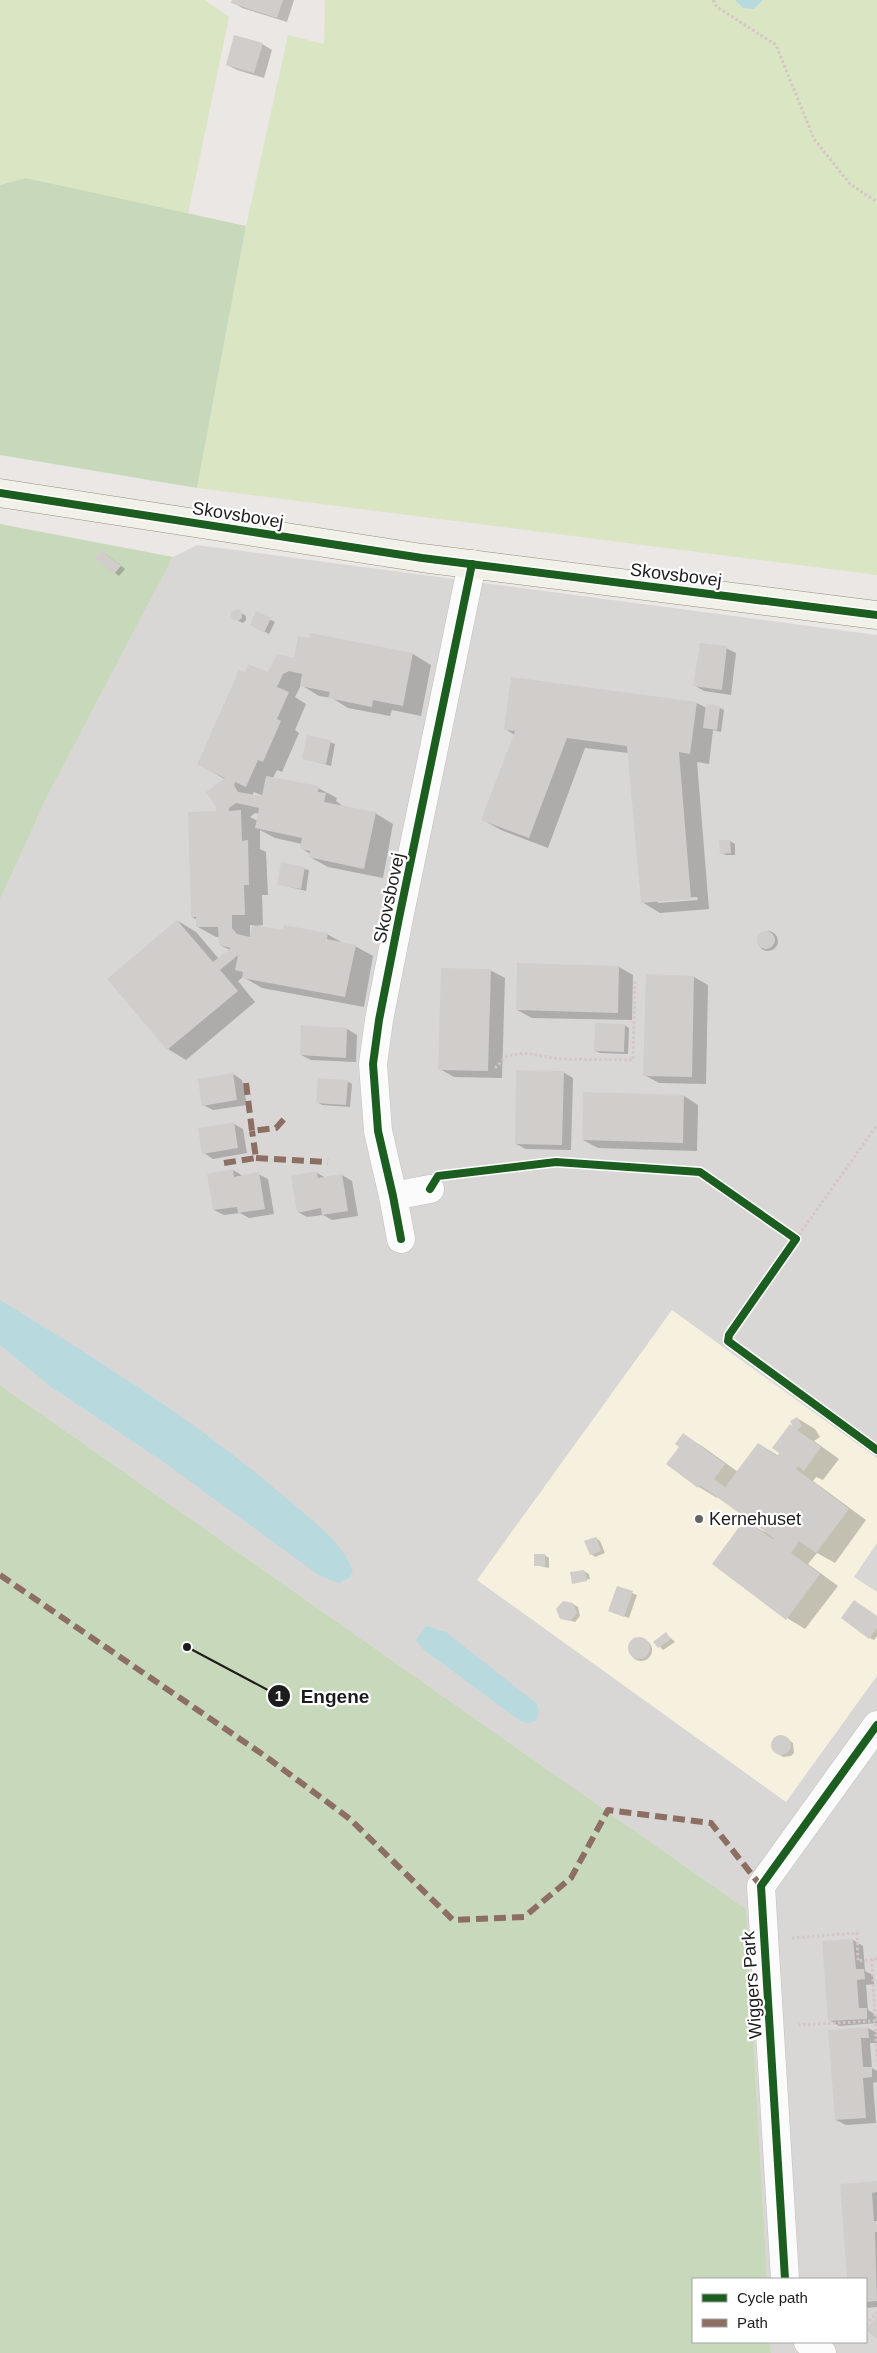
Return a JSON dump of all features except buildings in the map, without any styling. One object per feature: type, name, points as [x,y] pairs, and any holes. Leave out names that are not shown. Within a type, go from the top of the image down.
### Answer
[{"type":"street","name":"Skovsbovej","points":[[0,493],[472,564],[877,615]]},
{"type":"street","name":"Skovsbovej","points":[[401,1239],[378,1131],[373,1064],[394,946],[472,564]]},
{"type":"street","points":[[393,1196],[430,1189]]},
{"type":"street","name":"Wiggers Park","points":[[785,2278],[761,1886],[877,1725]]},
{"type":"street","points":[[809,2343],[822,2353]]},
{"type":"path","points":[[713,0],[717,7],[776,45],[814,139],[850,184],[877,202]]},
{"type":"path","points":[[496,1068],[507,1056],[524,1053],[560,1059],[633,1060],[635,982]]},
{"type":"path","points":[[790,1247],[877,1125]]},
{"type":"path","points":[[788,1233],[796,1239]]},
{"type":"path","points":[[764,1940],[857,1933],[858,1961],[877,1959]]},
{"type":"path","points":[[872,1960],[877,2061]]},
{"type":"path","points":[[770,2027],[875,2021]]},
{"type":"path","points":[[867,2324],[877,2312]]},
{"type":"shaded area","points":[[197,545],[877,635],[877,2353],[771,2353],[770,2343],[867,2343],[867,2278],[767,2278],[746,1909],[0,1385],[0,900],[46,799],[173,557]]},
{"type":"shaded area","name":"Kernehuset","points":[[672,1310],[877,1458],[877,1676],[786,1802],[477,1580]]},
{"type":"shaded area","points":[[877,1543],[877,1592],[854,1577]]},
{"type":"green space","points":[[0,0],[205,0],[229,17],[188,214],[26,178],[0,185]]},
{"type":"green space","points":[[325,0],[877,0],[877,575],[197,488],[246,226],[288,35],[324,44]]},
{"type":"green space","points":[[26,178],[246,226],[197,488],[0,455],[0,185]]},
{"type":"green space","points":[[0,524],[173,557],[46,799],[0,900]]},
{"type":"green space","points":[[0,1385],[746,1909],[767,2278],[692,2278],[692,2343],[770,2343],[771,2353],[0,2353]]},
{"type":"water","points":[[735,0],[763,0],[754,9],[743,8]]},
{"type":"water","points":[[0,1300],[151,1396],[259,1475],[319,1526],[342,1551],[353,1571],[349,1578],[339,1583],[320,1576],[165,1463],[50,1386],[0,1345]]},
{"type":"water","points":[[426,1626],[446,1632],[537,1704],[539,1711],[536,1721],[528,1723],[520,1721],[423,1649],[416,1640]]},
{"type":"marked path","points":[[246,1083],[252,1131],[276,1128],[286,1117]]},
{"type":"marked path","points":[[224,1163],[256,1158],[252,1131]]},
{"type":"marked path","points":[[256,1158],[328,1162]]},
{"type":"marked path","points":[[0,1575],[265,1756],[350,1819],[453,1920],[524,1917],[571,1878],[608,1810],[711,1823],[761,1886]]},
{"type":"cycle path","points":[[0,493],[422,558],[877,615]]},
{"type":"cycle path","points":[[401,1239],[378,1131],[373,1064],[379,1020],[399,918],[472,564]]},
{"type":"cycle path","points":[[430,1189],[438,1176],[556,1162],[700,1172],[796,1239],[729,1335],[728,1341],[877,1450]]},
{"type":"cycle path","points":[[785,2278],[761,1886],[877,1725]]},
{"type":"place","name":"Kernehuset","points":[[699,1519]]},
{"type":"place","name":"Engene","points":[[187,1647]]}]
